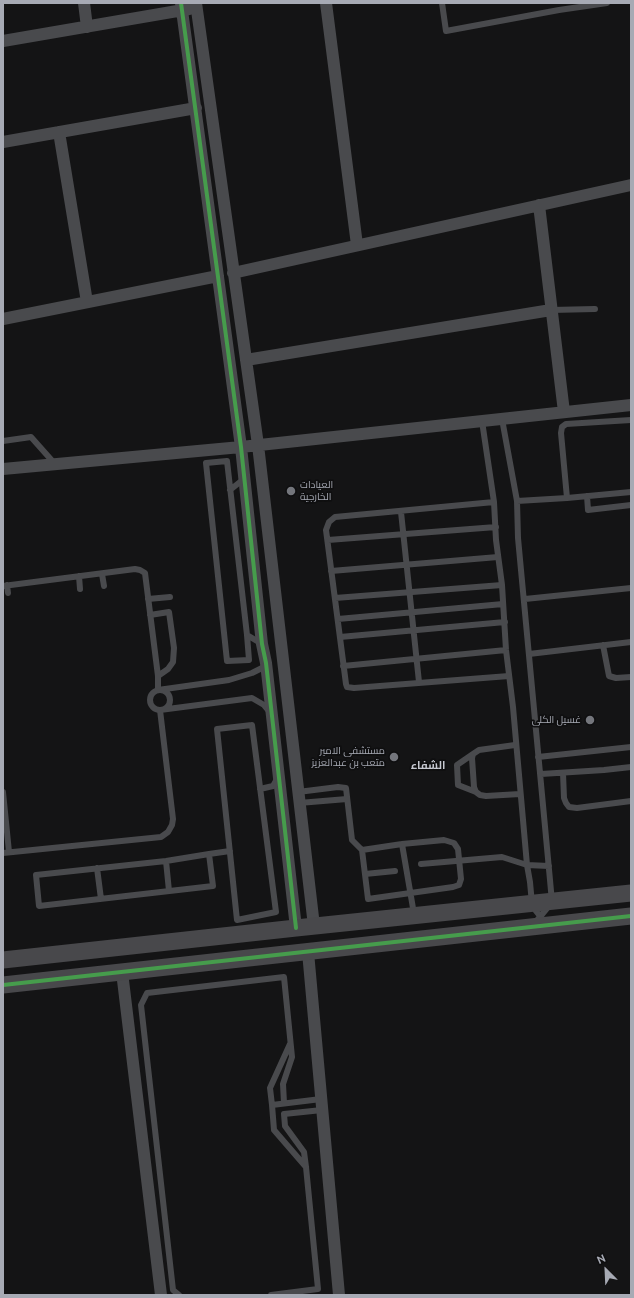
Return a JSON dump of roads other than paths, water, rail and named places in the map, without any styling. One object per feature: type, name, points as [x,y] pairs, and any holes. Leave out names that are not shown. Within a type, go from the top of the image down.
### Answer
[{"type":"street","points":[[84,3],[87,27]]},
{"type":"street","points":[[326,3],[356,245]]},
{"type":"street","points":[[3,41],[87,27],[197,5],[233,273],[258,444],[314,926]]},
{"type":"street","points":[[181,7],[196,108],[245,478],[262,644],[266,663],[296,928]]},
{"type":"street","points":[[3,142],[196,108]]},
{"type":"street","points":[[59,132],[87,302]]},
{"type":"street","points":[[233,273],[631,185]]},
{"type":"street","points":[[538,205],[564,412]]},
{"type":"street","points":[[3,319],[218,276]]},
{"type":"street","points":[[246,360],[551,310]]},
{"type":"street","points":[[3,469],[241,447],[258,444],[631,406]]},
{"type":"street","points":[[281,799],[299,797]]},
{"type":"street","points":[[3,986],[415,940],[538,918],[552,902],[631,894]]},
{"type":"street","points":[[414,916],[415,940]]},
{"type":"street","points":[[3,960],[414,916],[538,918],[631,916]]},
{"type":"street","points":[[308,952],[339,1295]]},
{"type":"street","points":[[122,972],[161,1295]]},
{"type":"lane","points":[[442,3],[446,31],[559,10],[607,3]]},
{"type":"lane","points":[[557,3],[559,10]]},
{"type":"lane","points":[[551,310],[595,309]]},
{"type":"lane","points":[[502,419],[517,501],[518,538],[525,599],[552,902]]},
{"type":"lane","points":[[567,498],[561,434],[562,427],[566,424],[631,420]]},
{"type":"lane","points":[[482,421],[494,502],[498,557],[502,584],[506,650],[527,865],[538,918]]},
{"type":"lane","points":[[3,441],[31,437],[55,464]]},
{"type":"lane","points":[[227,461],[247,635],[249,660],[227,661],[206,463],[227,461]]},
{"type":"lane","points":[[230,490],[245,478]]},
{"type":"lane","points":[[517,501],[631,492]]},
{"type":"lane","points":[[587,496],[588,510],[631,505]]},
{"type":"lane","points":[[494,502],[335,518],[329,522],[326,530],[346,684],[350,688],[509,676]]},
{"type":"lane","points":[[401,512],[419,682]]},
{"type":"lane","points":[[328,540],[496,527]]},
{"type":"lane","points":[[332,571],[498,557]]},
{"type":"lane","points":[[8,593],[5,586],[135,569],[145,573],[158,676],[158,690]]},
{"type":"lane","points":[[102,574],[104,586]]},
{"type":"lane","points":[[79,576],[80,589]]},
{"type":"lane","points":[[32,582],[33,590]]},
{"type":"lane","points":[[335,598],[502,584]]},
{"type":"lane","points":[[525,599],[631,588]]},
{"type":"lane","points":[[148,600],[170,597]]},
{"type":"lane","points":[[338,620],[503,604]]},
{"type":"lane","points":[[150,615],[168,612],[174,648],[173,662],[168,669],[158,676]]},
{"type":"lane","points":[[340,637],[505,622]]},
{"type":"lane","points":[[247,635],[262,644]]},
{"type":"lane","points":[[529,654],[631,642]]},
{"type":"lane","points":[[603,645],[609,676],[616,678],[631,677]]},
{"type":"lane","points":[[344,666],[506,650]]},
{"type":"lane","points":[[266,663],[262,668],[252,673],[229,680],[158,690],[152,694],[149,701],[152,707],[160,710],[252,698],[264,705],[272,714]]},
{"type":"lane","points":[[158,690],[165,692],[170,700],[168,706],[165,709],[160,710]]},
{"type":"lane","points":[[3,792],[6,853],[160,837],[168,832],[172,825],[173,819],[160,710]]},
{"type":"lane","points":[[252,725],[276,912],[237,920],[230,851],[218,729],[252,725]]},
{"type":"lane","points":[[516,745],[479,750],[457,764],[458,785],[480,795],[486,796],[520,794]]},
{"type":"lane","points":[[538,757],[631,747]]},
{"type":"lane","points":[[473,754],[474,787],[476,792]]},
{"type":"lane","points":[[541,774],[631,767]]},
{"type":"lane","points":[[563,773],[564,798],[569,807],[577,808],[631,801]]},
{"type":"lane","points":[[260,789],[273,786],[279,776]]},
{"type":"lane","points":[[299,797],[343,787],[346,788],[352,840],[356,846],[362,850],[444,840],[454,844],[458,849],[461,879],[459,885],[453,887],[368,899],[362,850]]},
{"type":"lane","points":[[299,797],[347,799]]},
{"type":"lane","points":[[402,844],[414,916]]},
{"type":"lane","points":[[209,854],[213,886],[39,906],[36,875],[230,851]]},
{"type":"lane","points":[[421,864],[502,857],[527,865],[549,866]]},
{"type":"lane","points":[[166,860],[169,891]]},
{"type":"lane","points":[[97,868],[100,899]]},
{"type":"lane","points":[[365,874],[395,871]]},
{"type":"lane","points":[[180,1295],[173,1290],[141,1005],[147,993],[284,977],[292,1057],[283,1084],[284,1103]]},
{"type":"lane","points":[[291,1042],[270,1088],[272,1114],[274,1130],[306,1167]]},
{"type":"lane","points":[[272,1105],[284,1103],[322,1105]]},
{"type":"lane","points":[[272,1114],[284,1114],[322,1105]]},
{"type":"lane","points":[[271,1295],[318,1289],[304,1152],[285,1126],[284,1114]]},
{"type":"place","name":"العيادات الخارجية","points":[[291,491]]},
{"type":"place","name":"غسيل الكلى","points":[[590,720]]},
{"type":"place","name":"مستشفى الامير متعب بن عبدالعزيز","points":[[394,757]]},
{"type":"district","name":"الشفاء","points":[[428,765]]}]
